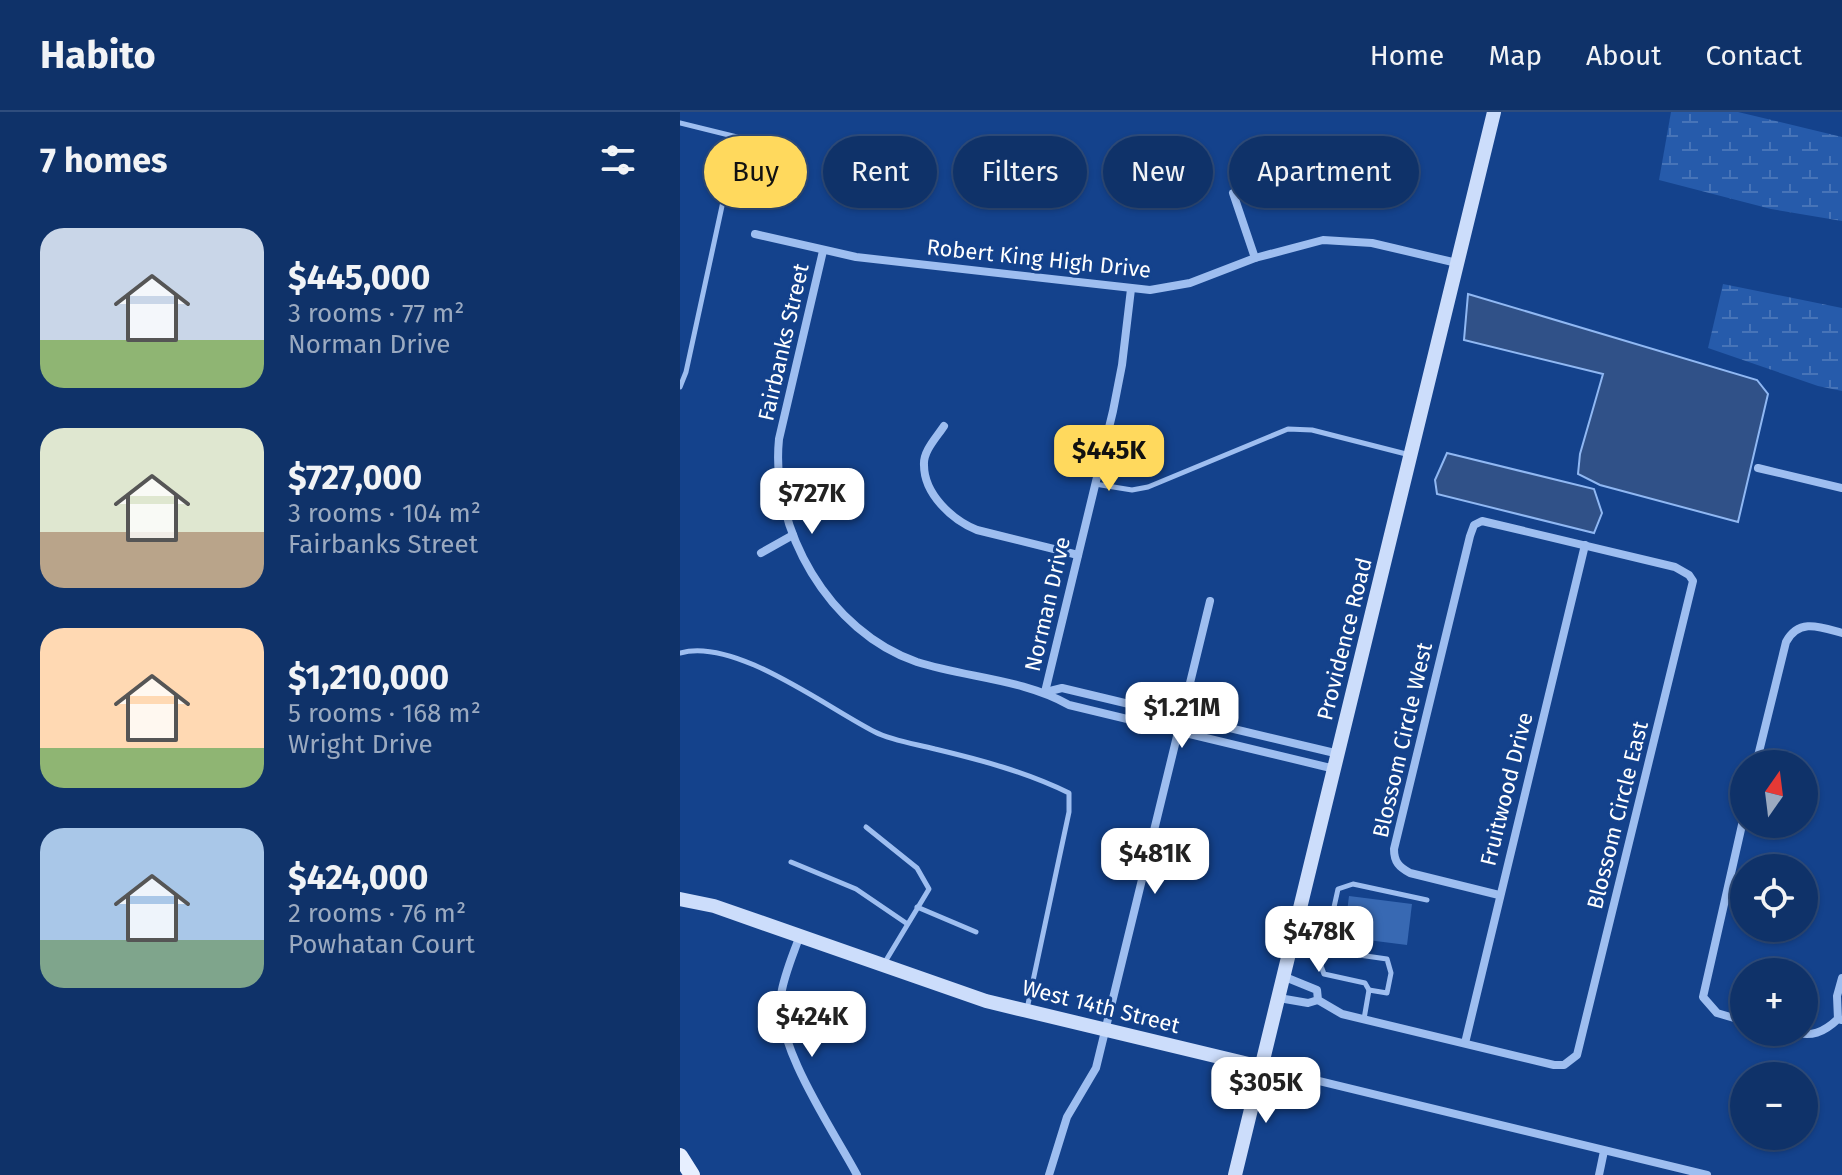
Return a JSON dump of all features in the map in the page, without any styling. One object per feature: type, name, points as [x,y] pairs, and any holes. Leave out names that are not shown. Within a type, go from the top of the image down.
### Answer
[{"type":"main road","points":[[680,1156],[692,1175]]},
{"type":"street","name":"Providence Road","points":[[1235,1175],[1494,112]]},
{"type":"street","points":[[1238,208],[1255,258]]},
{"type":"street","name":"Robert King High Drive","points":[[755,234],[823,251],[894,262],[1150,290],[1190,283],[1255,258],[1323,240],[1350,240],[1390,246],[1457,263]]},
{"type":"street","name":"Fairbanks Street","points":[[823,251],[779,439],[777,464],[782,504],[793,535],[830,599],[850,621],[872,639],[915,661],[1045,692],[1069,705],[1335,769]]},
{"type":"street","name":"Norman Drive","points":[[1045,692],[1122,365],[1131,289]]},
{"type":"street","points":[[944,426],[925,455],[924,465],[935,496],[947,512],[977,530],[1078,555]]},
{"type":"street","points":[[1758,468],[1842,488]]},
{"type":"street","name":"Blossom Circle West","points":[[1499,895],[1410,873],[1400,867],[1394,858],[1470,536],[1478,522],[1585,545]]},
{"type":"street","points":[[761,553],[793,535]]},
{"type":"street","name":"Blossom Circle East","points":[[1465,1043],[1554,1065],[1564,1065],[1570,1061],[1580,1046],[1691,590],[1693,581],[1689,575],[1675,567],[1585,545]]},
{"type":"street","name":"Fruitwood Drive","points":[[1465,1043],[1585,545]]},
{"type":"street","points":[[1049,1175],[1067,1117],[1096,1068],[1210,601]]},
{"type":"street","points":[[1759,750],[1786,642],[1791,633],[1809,625],[1842,633]]},
{"type":"street","name":"Fairbanks Street","points":[[1045,692],[1062,688],[1339,754]]},
{"type":"street","points":[[1730,1017],[1717,1013],[1703,997],[1739,838]]},
{"type":"street","name":"West 14th Street","points":[[680,899],[714,906],[986,1001],[1707,1175]]},
{"type":"street","points":[[800,935],[781,996],[782,1029],[797,1065],[857,1175]]},
{"type":"street","points":[[1285,977],[1317,990],[1318,1000]]},
{"type":"street","points":[[1818,1032],[1840,1020],[1837,996],[1842,978]]},
{"type":"street","points":[[1279,998],[1308,1003],[1318,1000],[1342,1014],[1465,1043]]},
{"type":"street","points":[[1599,1175],[1604,1151]]},
{"type":"lane","points":[[680,123],[737,137],[686,372],[680,387]]},
{"type":"lane","points":[[1094,484],[1132,490],[1148,487],[1288,429],[1312,430],[1411,455]]},
{"type":"lane","points":[[680,653],[692,649],[741,660],[785,680],[878,734],[1033,775],[1069,793],[1067,826],[1027,1011]]},
{"type":"lane","points":[[866,827],[917,868],[929,889],[884,964]]},
{"type":"lane","points":[[791,862],[856,889],[906,923]]},
{"type":"lane","points":[[1364,1019],[1369,990],[1365,983],[1324,974],[1321,966],[1338,889],[1353,884],[1427,900]]},
{"type":"lane","points":[[917,907],[976,932]]},
{"type":"lane","points":[[1324,950],[1387,959],[1391,973],[1387,993],[1369,990]]},
{"type":"green space","points":[[1671,112],[1738,112],[1842,137],[1842,221],[1771,209],[1659,180]]},
{"type":"green space","points":[[1723,284],[1842,308],[1842,391],[1818,386],[1708,348]]},
{"type":"shaded area","points":[[1468,294],[1757,380],[1768,394],[1738,522],[1600,485],[1578,474],[1580,454],[1603,374],[1464,340]]},
{"type":"shaded area","points":[[1447,453],[1594,489],[1602,513],[1594,533],[1437,494],[1435,480]]},
{"type":"building","points":[[1349,896],[1412,904],[1407,945],[1344,937]]}]
